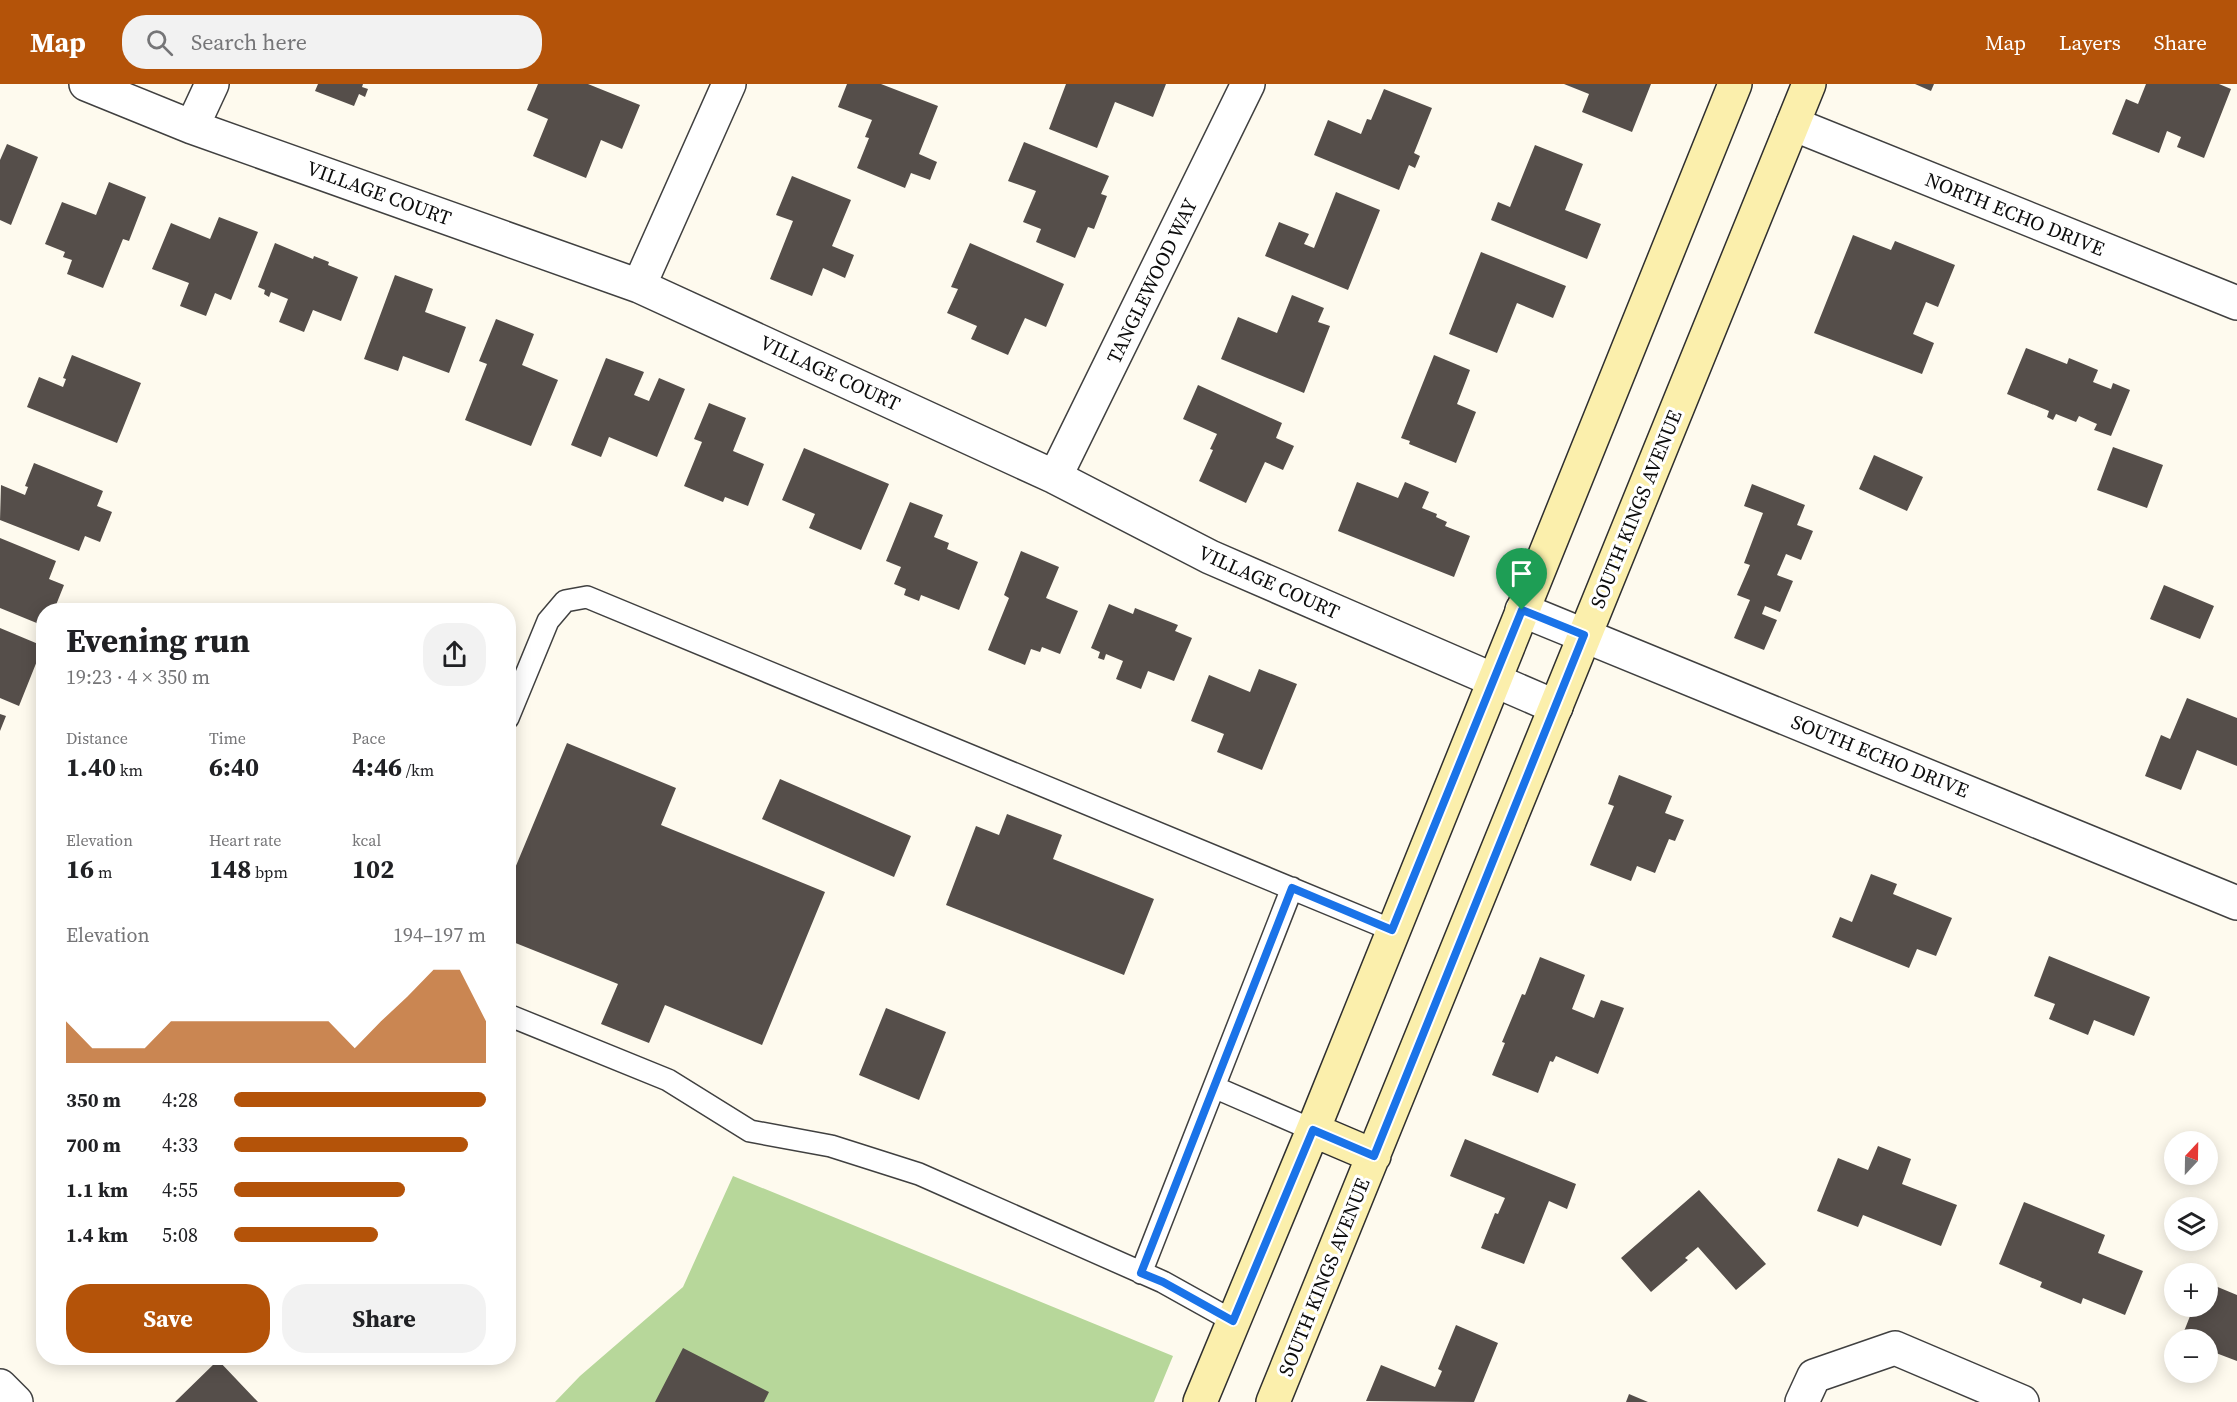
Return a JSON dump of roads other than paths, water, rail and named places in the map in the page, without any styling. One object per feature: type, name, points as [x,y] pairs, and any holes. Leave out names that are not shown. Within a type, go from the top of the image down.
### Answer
[{"type":"main road","points":[[1200,1402],[1313,1130],[1735,84]]},
{"type":"main road","name":"SOUTH KINGS AVENUE","points":[[1273,1402],[1809,84]]},
{"type":"main road","points":[[1313,1130],[1374,1156]]},
{"type":"street","name":"VILLAGE COURT","points":[[86,84],[192,127],[639,286],[1055,477],[1210,557],[1556,707]]},
{"type":"street","points":[[192,127],[212,84]]},
{"type":"street","points":[[639,286],[729,84]]},
{"type":"street","name":"TANGLEWOOD WAY","points":[[1055,477],[1248,84]]},
{"type":"street","name":"NORTH ECHO DRIVE","points":[[1793,124],[2237,303]]},
{"type":"street","name":"SOUTH ECHO DRIVE","points":[[1522,610],[2237,903]]},
{"type":"street","points":[[1802,1402],[1814,1376],[1895,1348],[2022,1402]]},
{"type":"street","points":[[0,1386],[16,1402]]},
{"type":"lane","points":[[516,699],[548,621],[565,601],[587,597],[1392,930]]},
{"type":"lane","points":[[1141,1273],[1292,888]]},
{"type":"lane","points":[[516,1018],[668,1080],[750,1131],[831,1146],[919,1174],[1163,1282],[1233,1321]]},
{"type":"lane","points":[[1214,1087],[1313,1130]]}]
